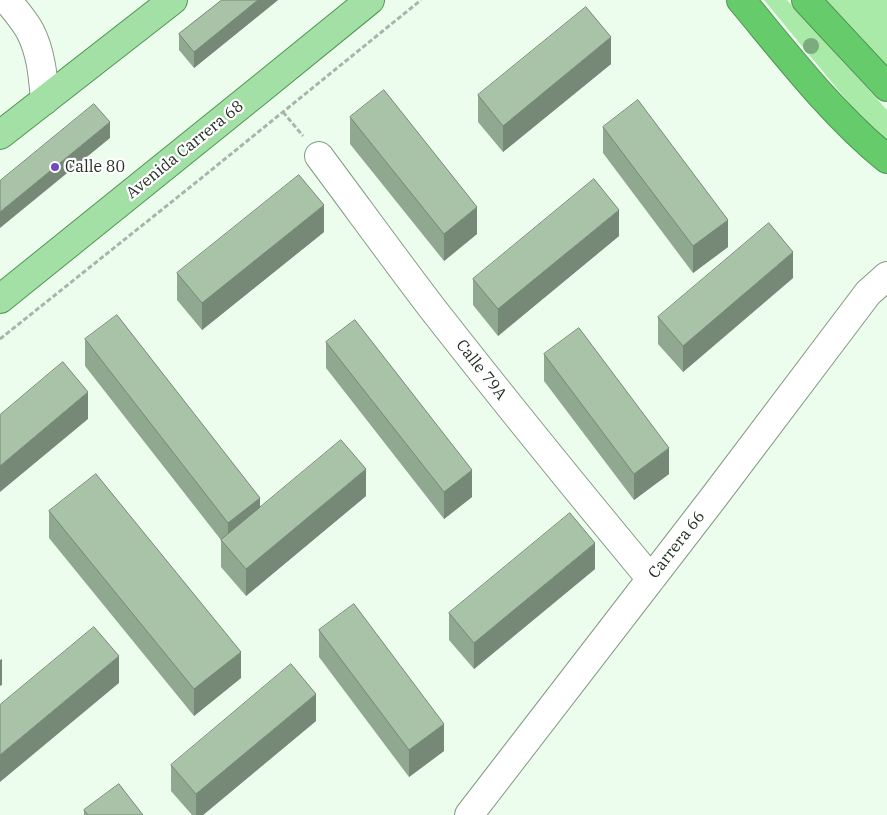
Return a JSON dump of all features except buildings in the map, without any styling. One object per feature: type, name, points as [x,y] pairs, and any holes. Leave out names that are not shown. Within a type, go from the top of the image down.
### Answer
[{"type":"highway","points":[[741,0],[827,103],[866,142],[887,159]]},
{"type":"highway","points":[[806,0],[887,87]]},
{"type":"main road","points":[[0,135],[173,0]]},
{"type":"main road","name":"Avenida Carrera 68","points":[[0,299],[370,0]]},
{"type":"street","points":[[7,0],[30,31],[38,49],[45,100]]},
{"type":"street","name":"Calle 79A","points":[[319,156],[464,349],[549,456],[651,579]]},
{"type":"street","name":"Carrera 66","points":[[469,815],[868,293],[887,276]]},
{"type":"path","points":[[0,339],[421,0]]},
{"type":"path","points":[[263,88],[319,156]]},
{"type":"green space","points":[[764,0],[787,0],[887,110],[887,141],[858,114]]},
{"type":"green space","points":[[822,0],[887,0],[887,68]]},
{"type":"place","name":"Calle 80","points":[[55,167]]}]
